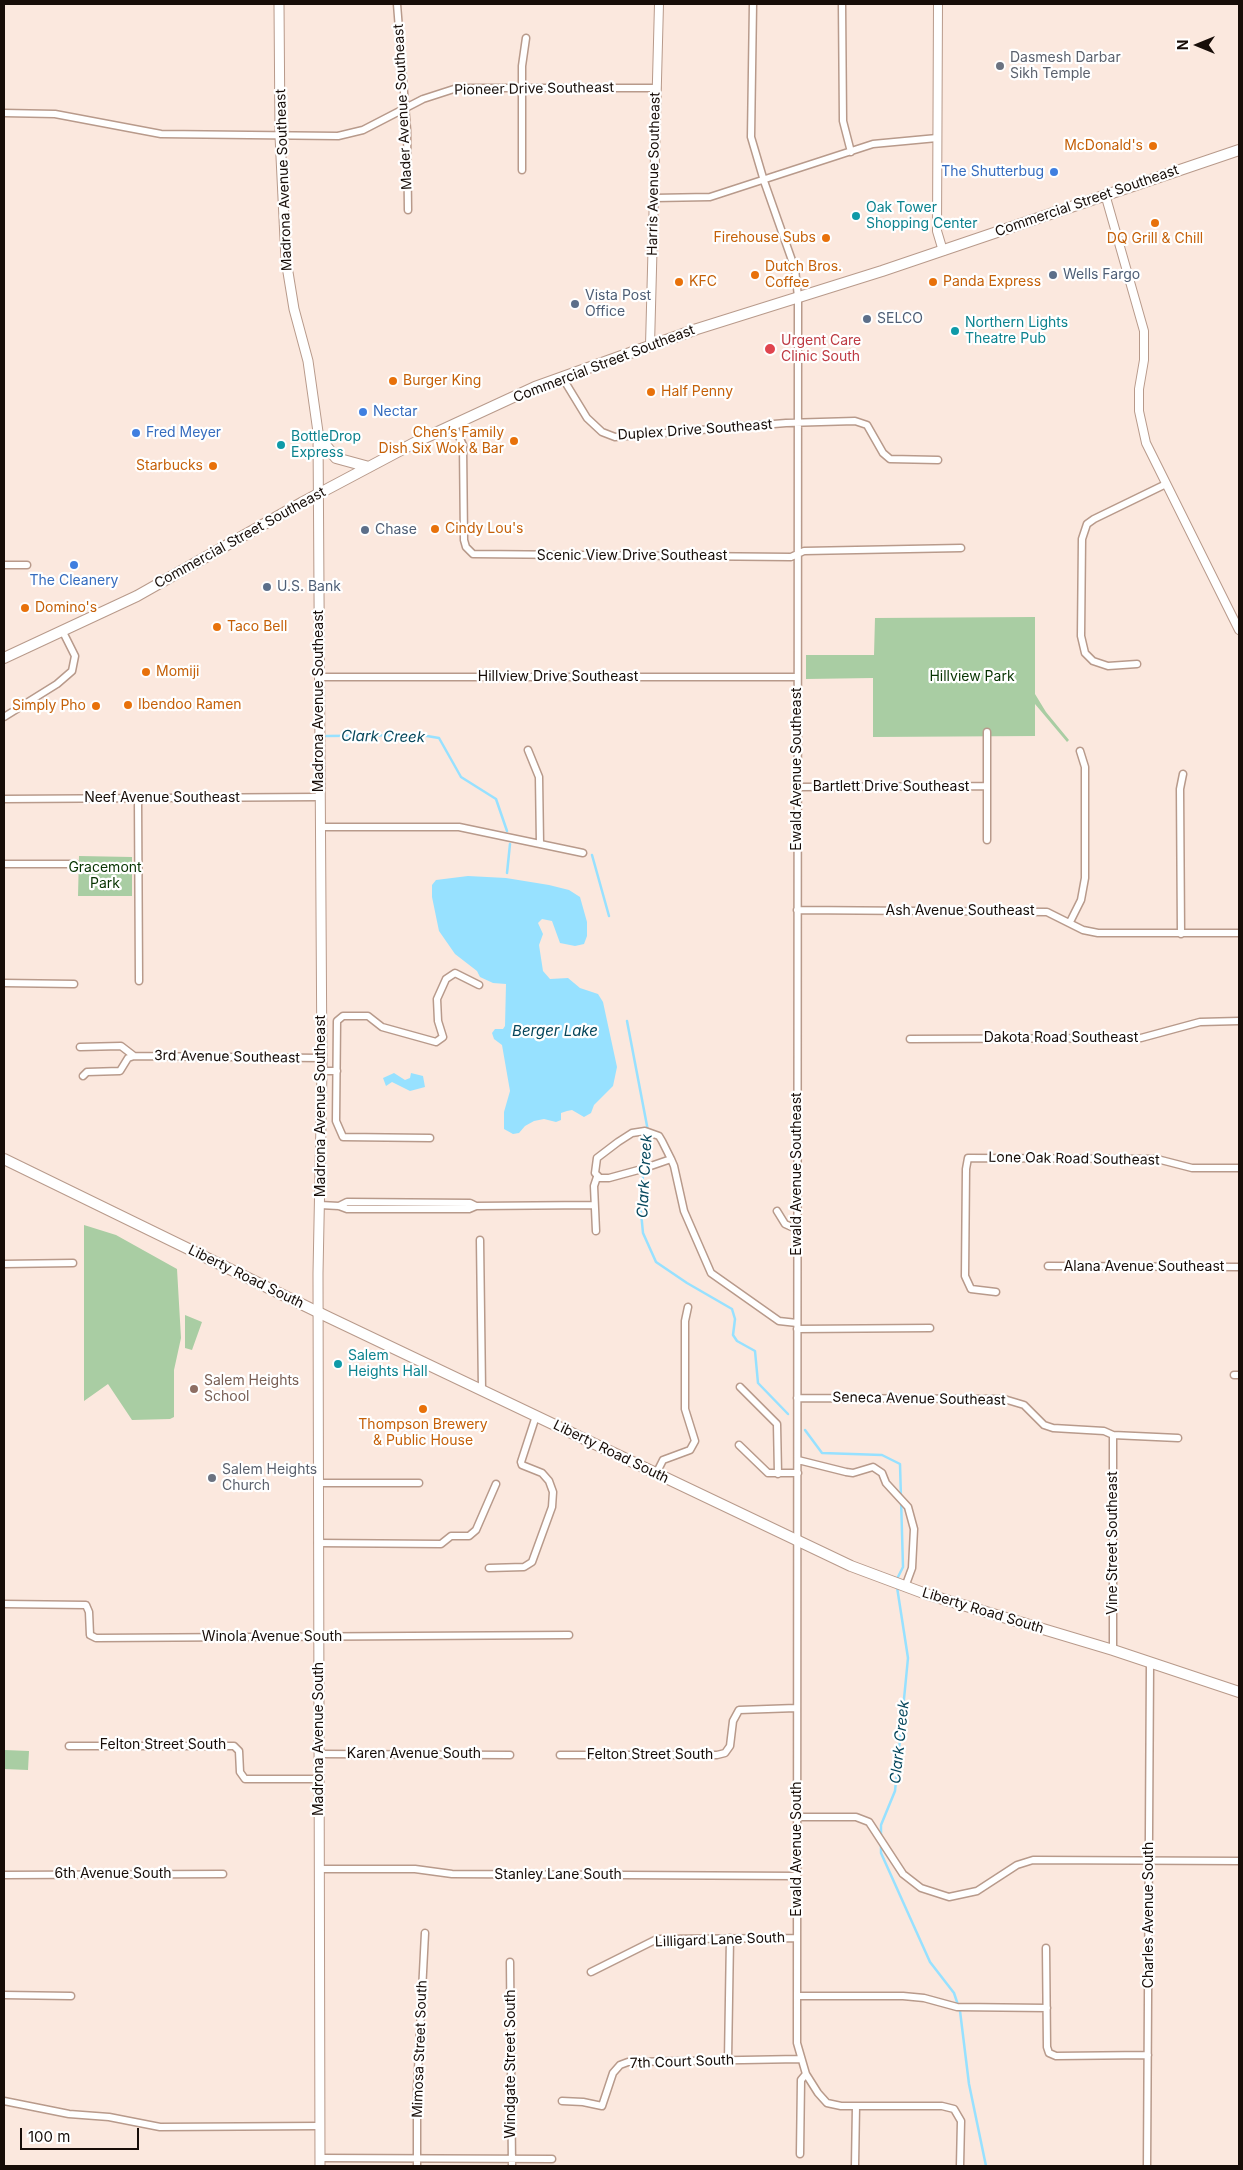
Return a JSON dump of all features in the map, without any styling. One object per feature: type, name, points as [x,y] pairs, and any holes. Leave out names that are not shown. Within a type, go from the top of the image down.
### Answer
[{"type":"main road","name":"Madrona Avenue Southeast","points":[[279,4],[280,136],[286,260],[294,309],[315,396],[318,436],[322,1071],[318,1312]]},
{"type":"main road","name":"Commercial Street Southeast","points":[[4,658],[64,632],[137,596],[319,494],[453,424],[562,377],[650,345],[943,251],[1105,194],[1239,150]]},
{"type":"main road","points":[[318,436],[336,458],[369,467]]},
{"type":"main road","name":"Liberty Road South","points":[[4,1159],[318,1312],[852,1566],[905,1587],[1113,1650],[1150,1664],[1239,1692]]},
{"type":"main road","name":"Madrona Avenue South","points":[[318,1312],[320,2162]]},
{"type":"street","name":"Mader Avenue Southeast","points":[[397,4],[407,130],[408,210]]},
{"type":"street","name":"Harris Avenue Southeast","points":[[650,345],[659,4]]},
{"type":"street","name":"Ewald Avenue Southeast","points":[[753,4],[750,127],[764,181],[795,269],[798,297],[796,677],[797,1541]]},
{"type":"street","points":[[842,4],[843,121],[850,152]]},
{"type":"street","points":[[938,4],[937,231],[943,251]]},
{"type":"street","points":[[522,170],[522,87],[526,38]]},
{"type":"street","name":"Pioneer Drive Southeast","points":[[4,114],[54,114],[161,134],[338,136],[351,134],[404,110],[422,98],[447,90],[522,87],[657,88]]},
{"type":"street","points":[[654,198],[710,197],[874,144],[937,138]]},
{"type":"street","points":[[1105,194],[1144,331],[1144,360],[1139,389],[1142,427],[1146,443],[1239,630]]},
{"type":"street","name":"Duplex Drive Southeast","points":[[562,377],[587,418],[602,432],[615,437],[797,423],[862,422],[872,431],[886,457],[897,460],[938,460]]},
{"type":"street","name":"Scenic View Drive Southeast","points":[[453,424],[463,445],[464,540],[469,551],[480,556],[791,557],[804,551],[961,548]]},
{"type":"street","points":[[1137,664],[1108,666],[1093,661],[1085,653],[1081,636],[1082,539],[1087,524],[1094,519],[1166,484]]},
{"type":"street","points":[[4,565],[28,565]]},
{"type":"street","points":[[4,717],[57,684],[72,671],[75,656],[64,632]]},
{"type":"street","name":"Hillview Drive Southeast","points":[[319,677],[796,677]]},
{"type":"street","points":[[987,732],[987,840]]},
{"type":"street","points":[[528,750],[539,777],[540,844]]},
{"type":"street","points":[[1070,922],[1081,900],[1085,878],[1085,768],[1080,751]]},
{"type":"street","points":[[1181,934],[1180,789],[1183,774]]},
{"type":"street","name":"Bartlett Drive Southeast","points":[[796,787],[986,786]]},
{"type":"street","name":"Neef Avenue Southeast","points":[[4,799],[319,797]]},
{"type":"street","points":[[138,799],[139,981]]},
{"type":"street","points":[[320,827],[459,827],[583,852]]},
{"type":"street","points":[[4,864],[76,864]]},
{"type":"street","name":"Ash Avenue Southeast","points":[[797,910],[1047,912],[1083,930],[1098,933],[1239,933]]},
{"type":"street","points":[[430,1138],[343,1137],[336,1121],[336,1023],[340,1017],[368,1016],[382,1027],[436,1042],[443,1037],[438,1021],[437,999],[446,979],[455,973],[479,985]]},
{"type":"street","points":[[4,983],[74,984]]},
{"type":"street","name":"Dakota Road Southeast","points":[[910,1039],[1141,1038],[1200,1022],[1239,1021]]},
{"type":"street","name":"3rd Avenue Southeast","points":[[80,1046],[121,1046],[134,1056]]},
{"type":"street","name":"3rd Avenue Southeast","points":[[83,1076],[87,1072],[120,1071],[128,1058],[134,1056],[321,1058]]},
{"type":"street","points":[[322,1071],[337,1071]]},
{"type":"street","points":[[596,1231],[594,1182],[597,1177],[595,1163],[601,1154],[618,1142],[638,1132],[650,1131],[659,1136],[671,1159],[684,1211],[712,1275],[780,1321],[797,1326],[930,1328]]},
{"type":"street","name":"Lone Oak Road Southeast","points":[[996,1292],[971,1289],[965,1276],[966,1170],[968,1158],[1157,1159],[1192,1168],[1239,1168]]},
{"type":"street","points":[[597,1177],[609,1178],[642,1170],[671,1159]]},
{"type":"street","points":[[320,1206],[339,1206],[347,1202],[470,1202],[476,1206],[594,1205]]},
{"type":"street","points":[[777,1211],[785,1224],[796,1229]]},
{"type":"street","points":[[480,1240],[482,1390]]},
{"type":"street","points":[[4,1264],[73,1263]]},
{"type":"street","name":"Alana Avenue Southeast","points":[[1048,1266],[1239,1267]]},
{"type":"street","points":[[656,1474],[663,1460],[690,1450],[695,1441],[685,1409],[685,1321],[688,1307]]},
{"type":"street","points":[[740,1387],[777,1424],[778,1474]]},
{"type":"street","name":"Seneca Avenue Southeast","points":[[797,1398],[1004,1399],[1024,1405],[1048,1427],[1104,1431],[1113,1435],[1178,1438]]},
{"type":"street","points":[[489,1568],[524,1568],[532,1562],[552,1507],[553,1492],[549,1480],[542,1473],[522,1465],[520,1462],[536,1416]]},
{"type":"street","name":"Vine Street Southeast","points":[[1113,1435],[1113,1650]]},
{"type":"street","points":[[739,1445],[768,1474],[798,1473]]},
{"type":"street","points":[[798,1460],[828,1470],[853,1473],[873,1467],[882,1473],[886,1483],[908,1507],[914,1529],[912,1568],[905,1587]]},
{"type":"street","points":[[318,1484],[419,1483]]},
{"type":"street","points":[[318,1543],[441,1544],[451,1536],[468,1536],[476,1530],[496,1484]]},
{"type":"street","name":"Ewald Avenue South","points":[[797,1541],[797,2043],[800,2059],[806,2074],[818,2094],[828,2103],[841,2106],[942,2106],[954,2109],[961,2121],[960,2166]]},
{"type":"street","name":"Winola Avenue South","points":[[4,1604],[86,1605],[89,1612],[90,1635],[96,1638],[569,1635]]},
{"type":"street","name":"Charles Avenue South","points":[[1148,2166],[1150,1664]]},
{"type":"street","name":"Felton Street South","points":[[560,1755],[718,1755],[725,1753],[730,1746],[732,1721],[739,1710],[796,1708]]},
{"type":"street","name":"Felton Street South","points":[[69,1746],[234,1746],[239,1751],[240,1772],[244,1779],[319,1779]]},
{"type":"street","name":"Karen Avenue South","points":[[319,1754],[510,1755]]},
{"type":"street","points":[[797,1817],[856,1817],[869,1822],[903,1874],[921,1888],[949,1897],[977,1891],[1016,1865],[1033,1860],[1239,1861]]},
{"type":"street","name":"Stanley Lane South","points":[[319,1868],[415,1869],[452,1874],[797,1876]]},
{"type":"street","name":"6th Avenue South","points":[[4,1875],[223,1874]]},
{"type":"street","name":"Mimosa Street South","points":[[417,2163],[417,2089],[425,1933]]},
{"type":"street","points":[[728,2060],[730,1938]]},
{"type":"street","name":"Lilligard Lane South","points":[[591,1972],[657,1939],[797,1938]]},
{"type":"street","points":[[1046,1948],[1047,2047],[1049,2053],[1056,2056],[1148,2055]]},
{"type":"street","name":"Windgate Street South","points":[[510,1962],[512,2166]]},
{"type":"street","points":[[4,1995],[71,1996]]},
{"type":"street","points":[[797,1996],[909,1997],[924,1998],[957,2007],[1047,2008]]},
{"type":"street","name":"7th Court South","points":[[562,2101],[583,2102],[602,2106],[612,2073],[624,2063],[800,2059]]},
{"type":"street","points":[[800,2154],[801,2080],[806,2074]]},
{"type":"street","points":[[4,2101],[56,2112],[109,2117],[160,2127],[320,2126]]},
{"type":"street","points":[[855,2166],[856,2106]]},
{"type":"street","points":[[320,2162],[417,2163],[512,2158],[552,2159]]},
{"type":"green space","name":"Hillview Park","points":[[1035,617],[1035,694],[1046,712],[1069,740],[1067,742],[1035,704],[1035,736],[873,737],[873,678],[806,679],[806,655],[874,655],[875,618]]},
{"type":"green space","name":"Gracemont Park","points":[[79,856],[132,857],[132,896],[78,896]]},
{"type":"green space","points":[[84,1225],[116,1235],[177,1269],[181,1338],[174,1370],[174,1417],[170,1419],[132,1420],[108,1384],[84,1401]]},
{"type":"green space","points":[[185,1315],[202,1322],[192,1350],[185,1348]]},
{"type":"green space","points":[[4,1750],[29,1751],[28,1770],[4,1769]]},
{"type":"water","name":"Berger Lake","points":[[468,876],[506,878],[549,885],[569,890],[580,897],[587,922],[587,936],[584,944],[575,946],[560,943],[552,921],[542,919],[538,923],[543,934],[539,945],[543,971],[550,979],[568,978],[580,988],[598,994],[603,1002],[617,1067],[613,1086],[594,1105],[591,1113],[584,1117],[572,1110],[561,1113],[561,1120],[556,1122],[544,1119],[534,1121],[525,1126],[519,1133],[513,1134],[504,1129],[504,1112],[510,1091],[502,1045],[494,1039],[492,1033],[495,1029],[503,1029],[505,1026],[506,984],[493,983],[480,977],[477,971],[455,954],[439,931],[432,897],[432,885],[436,880]]},
{"type":"water","points":[[394,1073],[405,1080],[410,1078],[411,1073],[423,1076],[425,1087],[410,1091],[392,1082],[386,1086],[383,1078]]},
{"type":"waterway","name":"Clark Creek","points":[[326,736],[421,735],[439,738],[461,777],[496,799],[507,831]]},
{"type":"waterway","name":"Clark Creek","points":[[507,873],[510,844]]},
{"type":"waterway","points":[[592,855],[609,916]]},
{"type":"waterway","name":"Clark Creek","points":[[627,1021],[648,1131],[640,1202],[643,1233],[656,1262],[687,1283],[732,1309],[735,1319],[733,1335],[737,1341],[755,1351],[758,1383],[788,1414]]},
{"type":"waterway","name":"Clark Creek","points":[[805,1430],[822,1453],[882,1455],[900,1464],[903,1567],[897,1579]]},
{"type":"waterway","name":"Clark Creek","points":[[881,1837],[881,1825],[895,1791],[908,1658],[897,1587]]},
{"type":"waterway","name":"Clark Creek","points":[[881,1842],[881,1853],[930,1962],[954,1993],[960,2011],[969,2084],[986,2166]]},
{"type":"place","name":"Dasmesh Darbar Sikh Temple","points":[[1000,66]]},
{"type":"place","name":"McDonald's","points":[[1153,146]]},
{"type":"place","name":"The Shutterbug","points":[[1054,172]]},
{"type":"place","name":"Oak Tower Shopping Center","points":[[856,216]]},
{"type":"place","name":"DQ Grill & Chill","points":[[1155,223]]},
{"type":"place","name":"Firehouse Subs","points":[[826,238]]},
{"type":"place","name":"Dutch Bros. Coffee","points":[[755,275]]},
{"type":"place","name":"Wells Fargo","points":[[1053,275]]},
{"type":"place","name":"KFC","points":[[679,282]]},
{"type":"place","name":"Panda Express","points":[[933,282]]},
{"type":"place","name":"Vista Post Office","points":[[575,304]]},
{"type":"place","name":"SELCO","points":[[867,319]]},
{"type":"place","name":"Northern Lights Theatre Pub","points":[[955,331]]},
{"type":"place","name":"Urgent Care Clinic South","points":[[770,349]]},
{"type":"place","name":"Burger King","points":[[393,381]]},
{"type":"place","name":"Half Penny","points":[[651,392]]},
{"type":"place","name":"Nectar","points":[[363,412]]},
{"type":"place","name":"Fred Meyer","points":[[136,433]]},
{"type":"place","name":"Chen’s Family Dish Six Wok & Bar","points":[[514,441]]},
{"type":"place","name":"BottleDrop Express","points":[[281,445]]},
{"type":"place","name":"Starbucks","points":[[213,466]]},
{"type":"place","name":"Cindy Lou's","points":[[435,529]]},
{"type":"place","name":"Chase","points":[[365,530]]},
{"type":"place","name":"The Cleanery","points":[[74,565]]},
{"type":"place","name":"U.S. Bank","points":[[267,587]]},
{"type":"place","name":"Domino's","points":[[25,608]]},
{"type":"place","name":"Taco Bell","points":[[217,627]]},
{"type":"place","name":"Momiji","points":[[146,672]]},
{"type":"place","name":"Ibendoo Ramen","points":[[128,705]]},
{"type":"place","name":"Simply Pho","points":[[96,706]]},
{"type":"place","name":"Salem Heights Hall","points":[[338,1364]]},
{"type":"place","name":"Salem Heights School","points":[[194,1389]]},
{"type":"place","name":"Thompson Brewery & Public House","points":[[423,1409]]},
{"type":"place","name":"Salem Heights Church","points":[[212,1478]]}]
